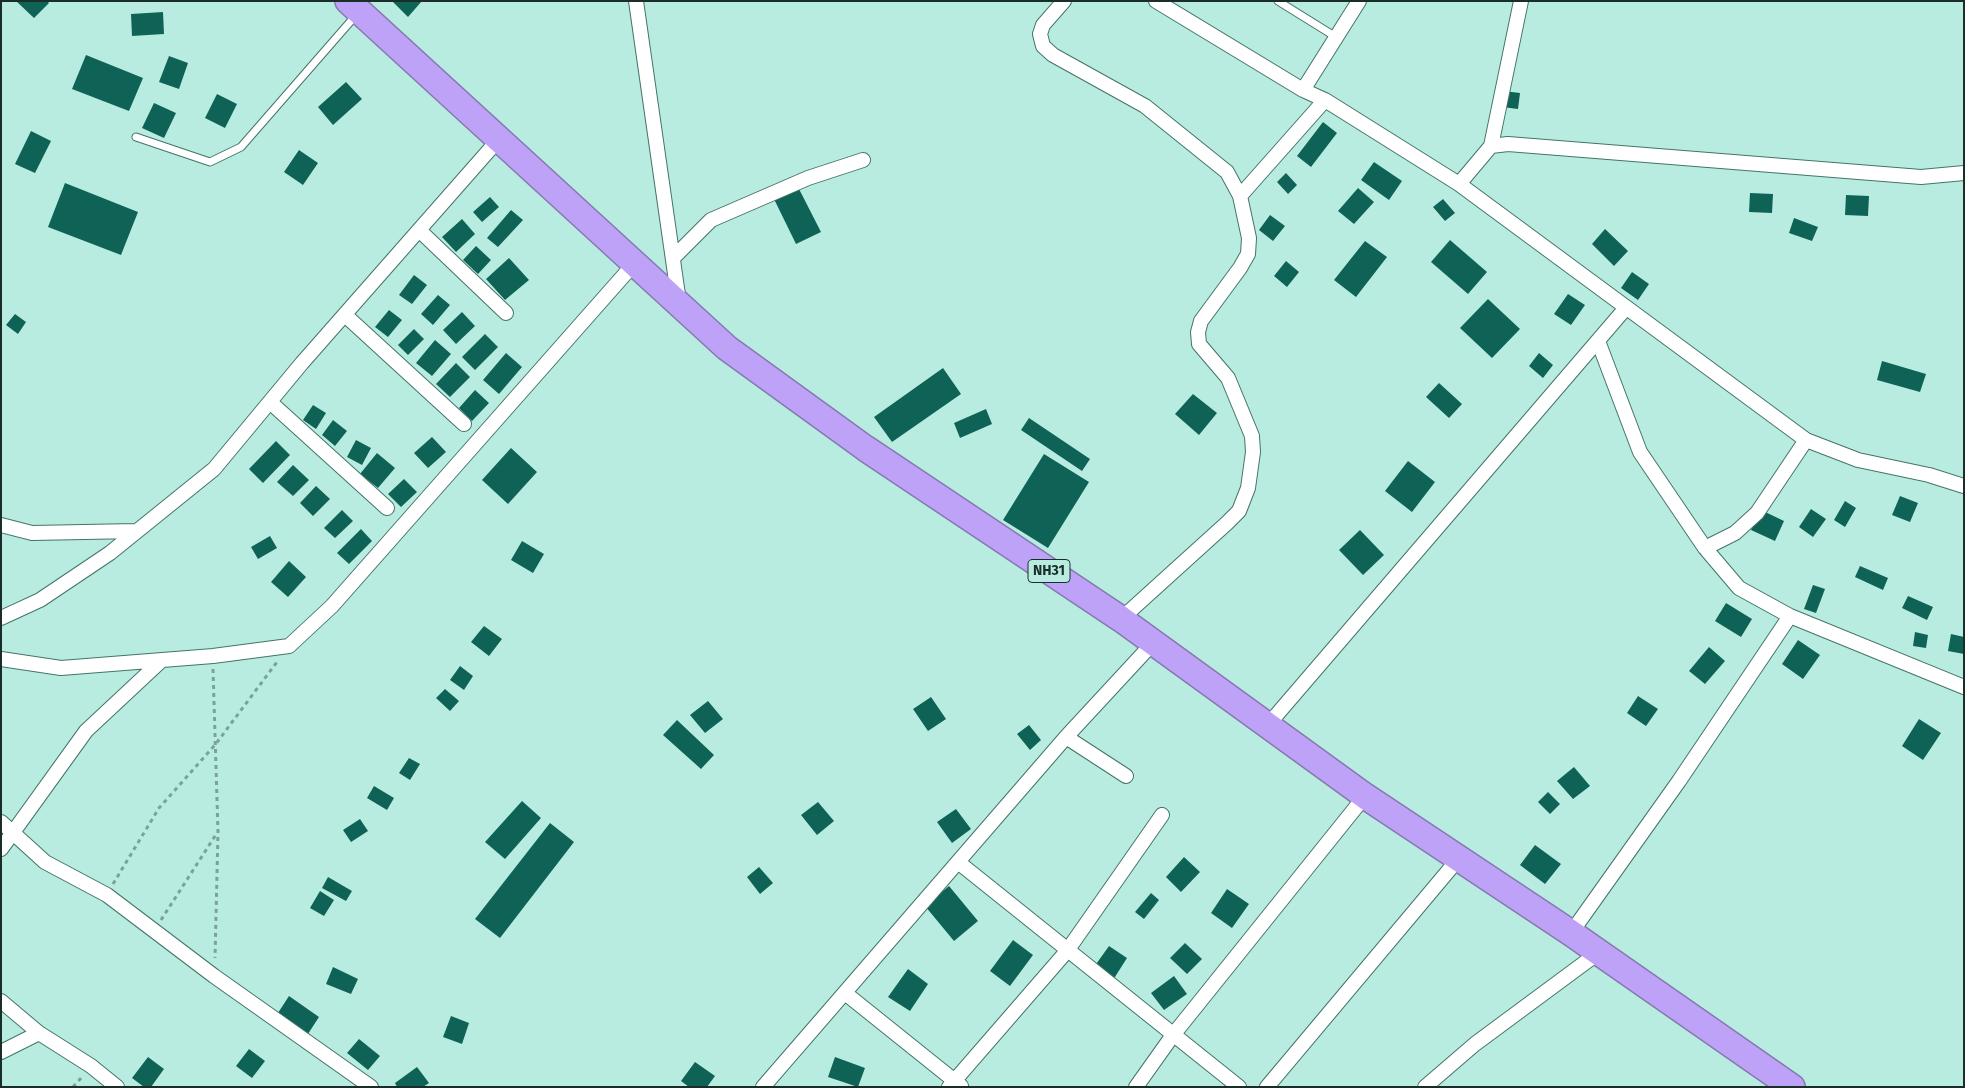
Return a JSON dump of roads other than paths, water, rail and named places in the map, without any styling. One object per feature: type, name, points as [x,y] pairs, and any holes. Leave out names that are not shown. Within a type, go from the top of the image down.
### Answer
[{"type":"highway","name":"NH31","points":[[353,6],[633,265],[727,348],[865,448],[1121,619],[1365,796],[1571,933],[1792,1087]]},
{"type":"street","points":[[636,1],[680,305]]},
{"type":"street","points":[[1064,1],[1043,26],[1040,34],[1042,46],[1053,55],[1145,106],[1227,172],[1240,196],[1249,238],[1248,254],[1201,321],[1198,332],[1199,344],[1228,378],[1252,436],[1253,452],[1248,488],[1239,511],[1121,619]]},
{"type":"street","points":[[1156,1],[1303,90],[1325,100],[1459,184],[1625,309],[1806,440],[1858,460],[1928,475],[1964,486]]},
{"type":"street","points":[[1303,90],[1359,1]]},
{"type":"street","points":[[1459,184],[1491,146],[1521,1]]},
{"type":"street","points":[[1240,196],[1325,100]]},
{"type":"street","points":[[1,618],[40,600],[110,553],[214,469],[345,315],[499,140]]},
{"type":"street","points":[[1491,146],[1508,144],[1921,177],[1964,173]]},
{"type":"street","points":[[673,258],[711,220],[808,178],[864,160]]},
{"type":"street","points":[[419,230],[506,313]]},
{"type":"street","points":[[1,659],[60,668],[213,656],[289,646],[332,606],[633,265]]},
{"type":"street","points":[[1267,726],[1625,309]]},
{"type":"street","points":[[345,315],[464,424]]},
{"type":"street","points":[[1598,341],[1640,452],[1705,548],[1739,588],[1790,616],[1964,687]]},
{"type":"street","points":[[270,402],[387,508]]},
{"type":"street","points":[[1705,548],[1735,533],[1757,513],[1806,440]]},
{"type":"street","points":[[1,525],[32,533],[136,532]]},
{"type":"street","points":[[1571,933],[1679,781],[1790,616]]},
{"type":"street","points":[[763,1087],[1066,737],[1153,643]]},
{"type":"street","points":[[1,849],[86,730],[162,660]]},
{"type":"street","points":[[1066,737],[1126,776]]},
{"type":"street","points":[[1136,1087],[1173,1035],[1365,796]]},
{"type":"street","points":[[845,993],[955,1085],[1067,951],[1162,815]]},
{"type":"street","points":[[1,822],[45,862],[107,894],[214,976],[371,1087]]},
{"type":"street","points":[[1268,1087],[1460,858]]},
{"type":"street","points":[[958,862],[1239,1087]]},
{"type":"street","points":[[1425,1087],[1475,1044],[1598,953]]},
{"type":"street","points":[[1,1001],[39,1033],[91,1066],[117,1087]]},
{"type":"street","points":[[1,1052],[39,1033]]},
{"type":"lane","points":[[1278,1],[1336,37]]},
{"type":"lane","points":[[136,137],[210,162],[241,147],[353,6]]}]
